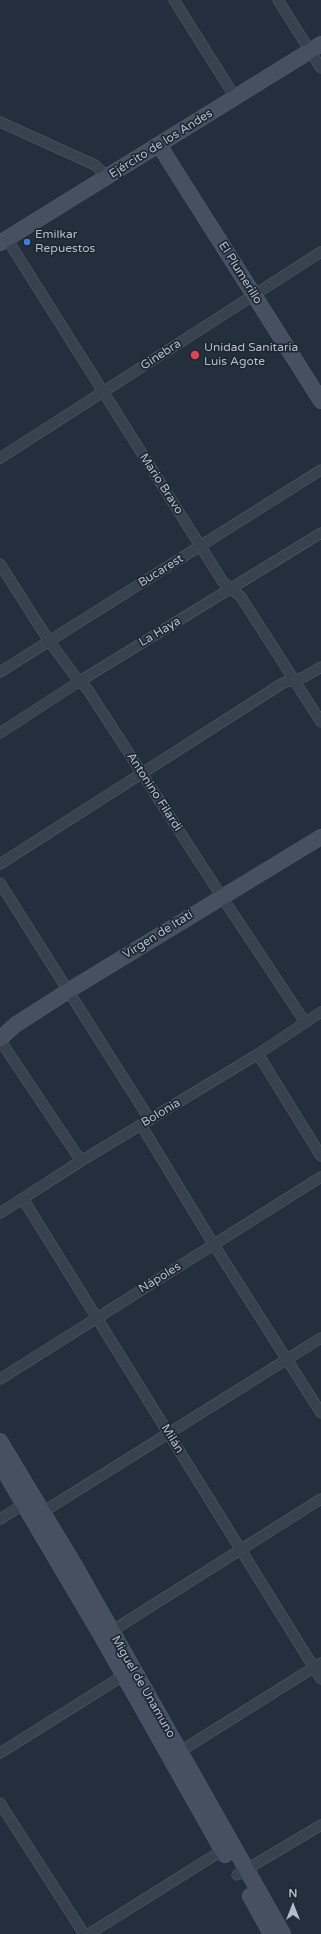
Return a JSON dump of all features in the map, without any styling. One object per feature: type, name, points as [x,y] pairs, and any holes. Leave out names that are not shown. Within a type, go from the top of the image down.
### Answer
[{"type":"street","points":[[174,0],[235,97]]},
{"type":"street","points":[[278,0],[316,47],[321,68]]},
{"type":"street","name":"Ejército de los Andes","points":[[3,241],[316,47]]},
{"type":"street","points":[[0,122],[95,165],[108,177]]},
{"type":"street","name":"El Plumerillo","points":[[159,144],[321,401]]},
{"type":"street","name":"Mario Bravo","points":[[3,241],[223,582],[241,597],[321,722]]},
{"type":"street","name":"Ginebra","points":[[0,458],[321,252]]},
{"type":"street","name":"Bucarest","points":[[0,672],[321,470]]},
{"type":"street","name":"La Haya","points":[[0,733],[80,681],[321,532]]},
{"type":"street","name":"Antonino Filardi","points":[[0,564],[49,641],[88,690],[305,1022]]},
{"type":"street","points":[[0,864],[282,683],[304,677],[321,667]]},
{"type":"street","name":"Virgen de Itatí","points":[[0,1040],[15,1025],[68,991],[321,837]]},
{"type":"street","points":[[0,883],[68,991],[145,1122],[214,1245],[321,1413]]},
{"type":"street","name":"Bolonia","points":[[0,1213],[81,1161],[258,1054],[321,1012]]},
{"type":"street","points":[[0,1040],[81,1161]]},
{"type":"street","points":[[258,1054],[321,1156]]},
{"type":"street","name":"Nápoles","points":[[0,1379],[321,1177]]},
{"type":"street","name":"Milán","points":[[23,1199],[241,1549],[317,1665],[321,1680]]},
{"type":"street","points":[[38,1515],[321,1338]]},
{"type":"street","name":"Miguel de Unamuno","points":[[0,1441],[28,1501]]},
{"type":"street","name":"Miguel de Unamuno","points":[[0,1464],[38,1515],[176,1754],[227,1847],[283,1934]]},
{"type":"street","points":[[106,1634],[321,1499]]},
{"type":"street","points":[[0,1518],[28,1501]]},
{"type":"street","points":[[176,1754],[317,1665]]},
{"type":"street","points":[[0,1753],[128,1672]]},
{"type":"street","points":[[0,1803],[84,1934]]},
{"type":"street","points":[[242,1872],[321,1825]]},
{"type":"street","points":[[89,1934],[227,1847]]},
{"type":"street","name":"Miguel de Unamuno","points":[[242,1872],[271,1934]]},
{"type":"place","name":"Emilkar Repuestos","points":[[27,242]]},
{"type":"place","name":"Unidad Sanitaria Luis Agote","points":[[195,355]]}]
